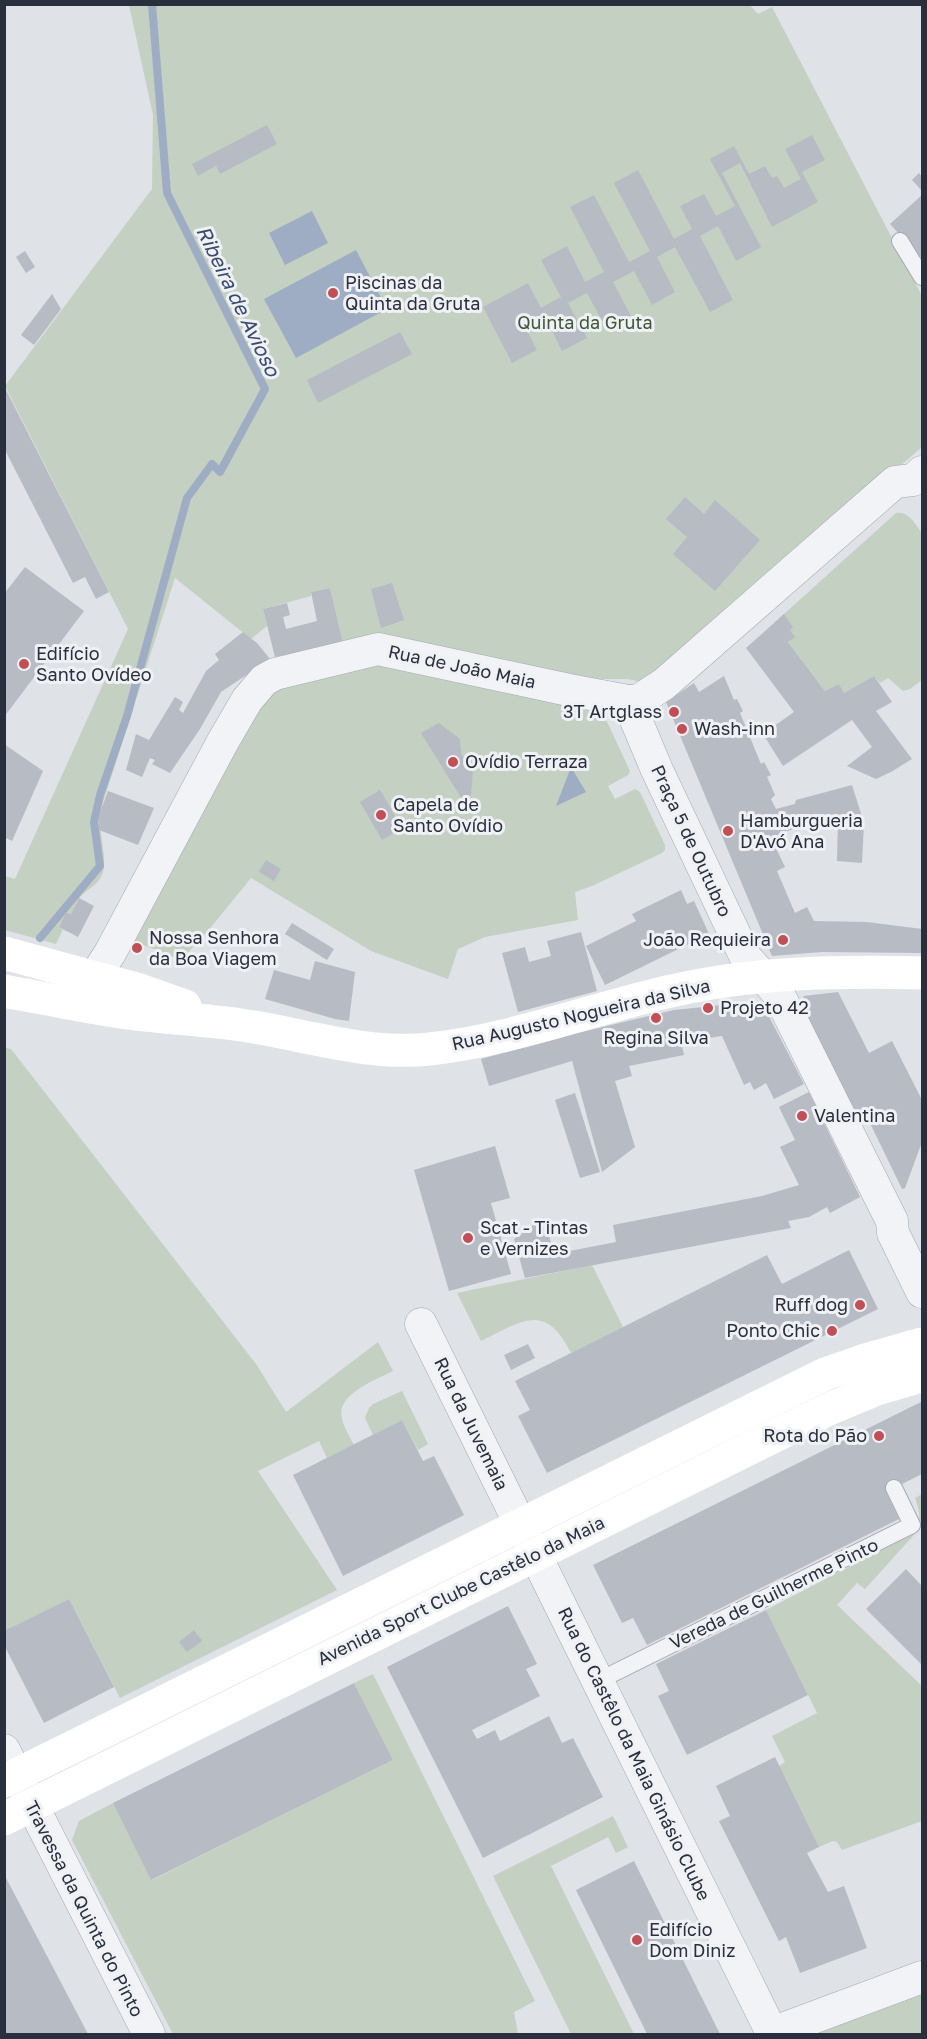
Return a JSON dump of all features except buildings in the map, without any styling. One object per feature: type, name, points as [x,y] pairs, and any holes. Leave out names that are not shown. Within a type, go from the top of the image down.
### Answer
[{"type":"street","points":[[628,701],[638,701],[664,684],[895,482],[919,481]]},
{"type":"street","name":"Rua de João Maia","points":[[94,978],[110,953],[247,700],[264,680],[275,674],[378,649],[628,701]]},
{"type":"street","name":"Praça 5 de Outubro","points":[[628,701],[657,770],[746,958],[778,993],[892,1221],[893,1233],[922,1292]]},
{"type":"street","name":"Rua Augusto Nogueira da Silva","points":[[4,953],[140,990],[241,1025]]},
{"type":"street","name":"Rua Augusto Nogueira da Silva","points":[[4,991],[121,1012],[241,1025],[375,1048],[428,1049],[479,1041],[672,991],[762,976],[865,972],[922,973]]},
{"type":"street","name":"Rua da Juvemaia","points":[[421,1324],[521,1525]]},
{"type":"street","name":"Avenida Sport Clube Castêlo da Maia","points":[[9,1769],[521,1525],[825,1374],[922,1344]]},
{"type":"street","name":"Avenida Sport Clube Castêlo da Maia","points":[[18,1812],[831,1408],[877,1389],[922,1376]]},
{"type":"street","name":"Rua do Castêlo da Maia Ginásio Clube","points":[[521,1525],[772,2033],[922,1977]]},
{"type":"street","name":"Travessa da Quinta do Pinto","points":[[9,1769],[18,1812],[149,2034]]},
{"type":"lane","points":[[900,241],[922,277]]},
{"type":"lane","name":"Vereda de Guilherme Pinto","points":[[598,1681],[912,1525],[894,1488]]},
{"type":"green space","name":"Quinta da Gruta","points":[[749,4],[758,14],[772,7],[922,296],[922,447],[648,683],[627,679],[587,679],[343,643],[330,588],[311,592],[311,596],[263,609],[267,626],[251,639],[175,578],[99,815],[104,856],[101,877],[80,897],[71,914],[66,912],[59,927],[63,929],[56,944],[5,930],[5,876],[15,879],[128,629],[5,386],[152,189],[153,115],[129,5]]},
{"type":"green space","points":[[896,513],[908,516],[922,533],[922,680],[903,691],[888,678],[880,683],[874,676],[844,693],[839,684],[825,691],[774,623]]},
{"type":"green space","points":[[385,660],[602,711],[630,771],[628,775],[608,786],[615,799],[635,789],[640,792],[665,845],[665,850],[575,892],[578,920],[485,937],[458,949],[448,979],[371,951],[251,878],[181,960],[126,938],[254,706],[278,685]]},
{"type":"green space","points":[[5,1048],[11,1049],[256,1364],[286,1412],[378,1342],[393,1371],[358,1389],[345,1402],[341,1410],[342,1419],[354,1445],[327,1458],[319,1441],[258,1471],[337,1590],[120,1698],[69,1599],[5,1631]]},
{"type":"green space","points":[[592,1265],[623,1327],[571,1353],[552,1326],[542,1321],[521,1322],[481,1341],[457,1293]]},
{"type":"green space","points":[[402,1391],[428,1444],[418,1450],[402,1420],[373,1435],[365,1418],[373,1404]]},
{"type":"green space","points":[[922,1494],[922,1526],[865,1589],[857,1583],[837,1605],[922,1686],[922,1821],[842,1850],[837,1842],[833,1841],[819,1847],[779,1766],[785,1762],[772,1736],[817,1713],[766,1610],[910,1535],[919,1517],[915,1498]]},
{"type":"green space","points":[[373,1674],[535,2001],[514,2012],[518,2034],[173,2034],[72,1840],[79,1821],[113,1803],[152,1880],[393,1760],[354,1683]]},
{"type":"green space","points":[[613,1816],[628,1847],[616,1853],[608,1837],[551,1866],[634,2034],[571,2034],[493,1876]]},
{"type":"green space","points":[[922,1993],[922,2034],[811,2034]]},
{"type":"water","points":[[312,211],[328,243],[285,265],[269,233]]},
{"type":"water","points":[[356,250],[387,309],[296,358],[264,299]]},
{"type":"water","points":[[571,767],[586,792],[556,806]]},
{"type":"waterway","name":"Ribeira de Avioso","points":[[40,938],[100,866],[94,822],[100,795],[127,716],[187,498],[212,464],[220,472],[265,389],[167,193],[152,4]]},
{"type":"place","name":"Piscinas da Quinta da Gruta","points":[[333,293]]},
{"type":"place","name":"Edifício Santo Ovídeo","points":[[24,664]]},
{"type":"place","name":"3T Artglass","points":[[674,712]]},
{"type":"place","name":"Wash-inn","points":[[682,729]]},
{"type":"place","name":"Ovídio Terraza","points":[[453,762]]},
{"type":"place","name":"Capela de Santo Ovídio","points":[[381,815]]},
{"type":"place","name":"Hamburgueria D'Avó Ana","points":[[728,831]]},
{"type":"place","name":"João Requieira","points":[[783,940]]},
{"type":"place","name":"Nossa Senhora da Boa Viagem","points":[[137,948]]},
{"type":"place","name":"Projeto 42","points":[[708,1008]]},
{"type":"place","name":"Regina Silva","points":[[656,1018]]},
{"type":"place","name":"Valentina","points":[[802,1116]]},
{"type":"place","name":"Scat - Tintas e Vernizes","points":[[468,1238]]},
{"type":"place","name":"Ruff dog","points":[[860,1305]]},
{"type":"place","name":"Ponto Chic","points":[[832,1331]]},
{"type":"place","name":"Rota do Pão","points":[[879,1436]]},
{"type":"place","name":"Edifício Dom Diniz","points":[[637,1940]]}]
